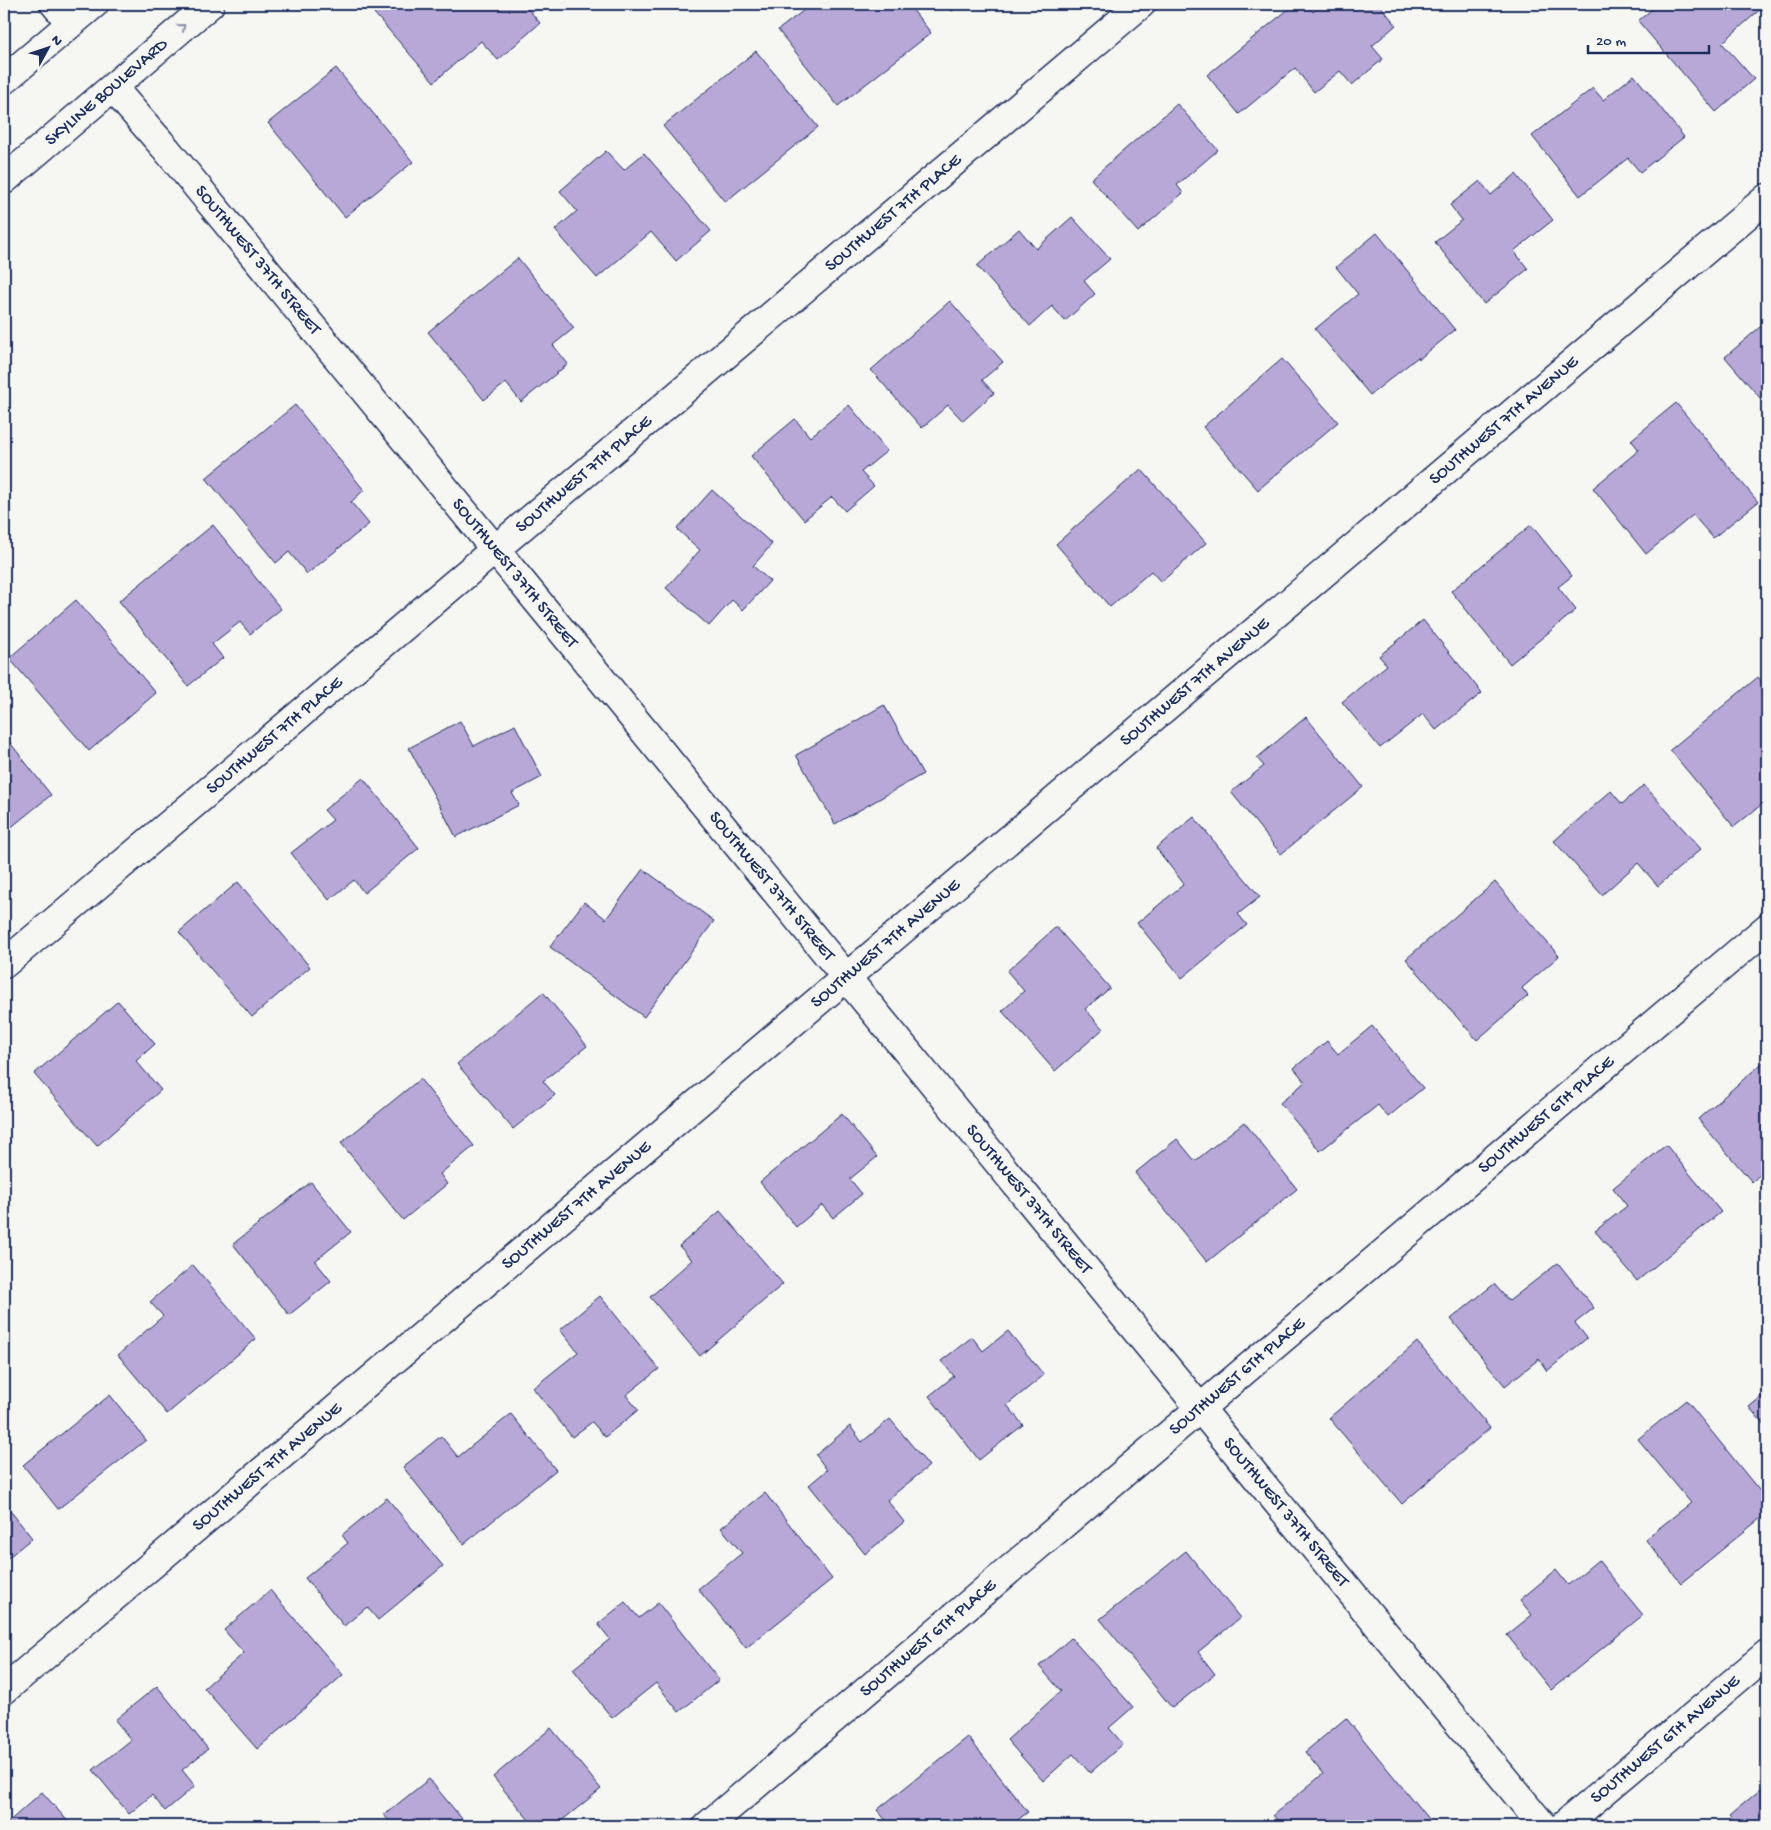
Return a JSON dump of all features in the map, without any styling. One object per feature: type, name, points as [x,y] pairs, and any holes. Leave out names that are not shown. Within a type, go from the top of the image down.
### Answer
[{"type":"street","points":[[4,80],[94,4]]},
{"type":"street","name":"SKYLINE BOULEVARD","points":[[4,180],[210,4]]},
{"type":"street","name":"SOUTHWEST 7TH PLACE","points":[[4,964],[494,548],[1141,4]]},
{"type":"street","name":"SOUTHWEST 37TH STREET","points":[[113,88],[167,150],[1543,1826]]},
{"type":"street","name":"SOUTHWEST 7TH AVENUE","points":[[4,1690],[1767,198]]},
{"type":"street","name":"SOUTHWEST 6TH PLACE","points":[[707,1826],[1767,928]]},
{"type":"street","name":"SOUTHWEST 6TH AVENUE","points":[[1562,1826],[1767,1654]]},
{"type":"lane","points":[[49,4],[67,26]]},
{"type":"building","points":[[384,4],[524,4],[540,23],[498,60],[481,41],[434,82],[374,13]]},
{"type":"building","points":[[812,4],[908,4],[931,33],[838,106],[778,30]]},
{"type":"building","points":[[946,4],[961,4],[952,11]]},
{"type":"building","points":[[1295,4],[1307,4],[1313,12],[1323,4],[1379,4],[1396,25],[1372,46],[1383,59],[1352,85],[1340,71],[1314,92],[1295,68],[1239,114],[1207,75]]},
{"type":"building","points":[[1658,4],[1762,4],[1764,6],[1722,43],[1754,79],[1716,112],[1638,21]]},
{"type":"building","points":[[756,51],[818,127],[725,202],[663,126]]},
{"type":"building","points":[[336,68],[413,162],[345,217],[268,123]]},
{"type":"building","points":[[1634,75],[1684,137],[1640,172],[1628,158],[1580,196],[1532,136],[1593,88],[1603,100]]},
{"type":"building","points":[[1177,104],[1218,150],[1177,185],[1183,193],[1138,232],[1091,179]]},
{"type":"building","points":[[606,151],[624,170],[644,153],[711,231],[676,261],[651,232],[597,278],[555,230],[577,211],[560,191]]},
{"type":"building","points":[[1516,174],[1553,220],[1514,251],[1528,269],[1484,304],[1435,242],[1462,220],[1450,205],[1480,181],[1491,195]]},
{"type":"building","points":[[1072,217],[1110,259],[1084,281],[1095,294],[1065,321],[1052,306],[1030,326],[977,266],[1019,229],[1036,249]]},
{"type":"building","points":[[1377,233],[1455,330],[1370,395],[1315,329],[1358,294],[1336,267]]},
{"type":"building","points":[[518,258],[574,328],[553,345],[568,364],[521,402],[506,383],[484,400],[428,332]]},
{"type":"building","points":[[950,301],[1003,362],[982,380],[994,393],[963,421],[948,405],[922,428],[871,370]]},
{"type":"building","points":[[1767,321],[1767,406],[1725,357]]},
{"type":"building","points":[[1282,359],[1338,422],[1258,490],[1203,427]]},
{"type":"building","points":[[1676,403],[1758,502],[1713,538],[1693,515],[1646,554],[1593,488],[1639,450],[1631,440]]},
{"type":"building","points":[[295,405],[364,490],[351,502],[369,524],[307,574],[289,552],[276,563],[206,478]]},
{"type":"building","points":[[849,405],[887,451],[861,472],[874,486],[845,511],[832,497],[804,520],[751,456],[795,419],[810,437]]},
{"type":"building","points":[[1141,469],[1206,543],[1161,582],[1151,571],[1110,607],[1056,544]]},
{"type":"building","points":[[712,490],[772,544],[753,566],[770,581],[743,610],[732,600],[709,626],[666,588],[700,550],[677,529]]},
{"type":"building","points":[[213,525],[281,609],[250,634],[240,622],[212,644],[223,658],[188,686],[119,601]]},
{"type":"building","points":[[1531,525],[1572,576],[1558,587],[1576,610],[1510,664],[1451,591]]},
{"type":"building","points":[[76,600],[156,693],[89,751],[9,658]]},
{"type":"building","points":[[1423,620],[1482,693],[1436,730],[1423,714],[1380,748],[1342,702],[1387,665],[1379,656]]},
{"type":"building","points":[[1758,677],[1767,689],[1767,800],[1734,827],[1670,750]]},
{"type":"building","points":[[884,705],[923,774],[835,824],[796,755]]},
{"type":"building","points":[[1306,717],[1363,787],[1281,854],[1231,792],[1264,766],[1257,758]]},
{"type":"building","points":[[460,721],[474,746],[515,725],[542,777],[512,793],[519,805],[456,837],[409,748]]},
{"type":"building","points":[[4,735],[51,795],[4,833]]},
{"type":"building","points":[[363,778],[419,848],[364,893],[354,880],[329,900],[291,853],[333,820],[324,810]]},
{"type":"building","points":[[1644,785],[1701,849],[1658,886],[1638,863],[1602,895],[1554,841],[1611,791],[1622,804]]},
{"type":"building","points":[[1194,817],[1260,897],[1238,914],[1247,925],[1182,978],[1137,923],[1184,884],[1156,848]]},
{"type":"building","points":[[643,869],[714,921],[644,1017],[550,947],[584,902],[606,919]]},
{"type":"building","points":[[238,882],[310,967],[252,1017],[179,932]]},
{"type":"building","points":[[1495,882],[1559,956],[1522,988],[1528,996],[1477,1040],[1406,959]]},
{"type":"building","points":[[1056,927],[1110,988],[1085,1009],[1103,1029],[1055,1071],[1002,1011],[1024,991],[1007,971]]},
{"type":"building","points":[[543,992],[587,1046],[543,1081],[555,1095],[513,1129],[457,1064]]},
{"type":"building","points":[[118,1001],[155,1044],[136,1061],[161,1090],[97,1146],[34,1074]]},
{"type":"building","points":[[1372,1026],[1423,1088],[1388,1117],[1378,1105],[1320,1151],[1280,1103],[1305,1082],[1294,1068],[1327,1041],[1338,1054]]},
{"type":"building","points":[[1767,1059],[1767,1168],[1752,1182],[1698,1119]]},
{"type":"building","points":[[420,1079],[474,1146],[440,1174],[447,1184],[403,1220],[341,1143]]},
{"type":"building","points":[[842,1114],[877,1157],[850,1179],[862,1194],[833,1218],[822,1205],[796,1227],[760,1182]]},
{"type":"building","points":[[1244,1122],[1297,1189],[1207,1262],[1135,1173],[1177,1139],[1195,1161]]},
{"type":"building","points":[[1666,1145],[1721,1212],[1637,1281],[1595,1231],[1627,1206],[1613,1188]]},
{"type":"building","points":[[311,1182],[351,1232],[315,1261],[331,1281],[289,1315],[233,1244]]},
{"type":"building","points":[[720,1211],[783,1284],[700,1356],[650,1297],[692,1260],[679,1246]]},
{"type":"building","points":[[1558,1263],[1594,1308],[1575,1323],[1587,1338],[1547,1371],[1539,1359],[1505,1386],[1451,1319],[1494,1284],[1509,1301]]},
{"type":"building","points":[[193,1265],[256,1339],[167,1414],[118,1355],[163,1316],[150,1302]]},
{"type":"building","points":[[600,1296],[659,1369],[626,1395],[638,1410],[605,1437],[592,1422],[572,1437],[533,1388],[578,1352],[560,1330]]},
{"type":"building","points":[[1008,1331],[1044,1375],[1007,1405],[1023,1425],[979,1460],[929,1396],[954,1376],[941,1361],[972,1337],[983,1351]]},
{"type":"building","points":[[1417,1342],[1490,1428],[1402,1504],[1329,1418]]},
{"type":"building","points":[[1767,1392],[1767,1428],[1749,1407]]},
{"type":"building","points":[[110,1395],[146,1440],[58,1509],[23,1465]]},
{"type":"building","points":[[1686,1400],[1767,1500],[1767,1513],[1681,1583],[1645,1539],[1691,1503],[1638,1439]]},
{"type":"building","points":[[511,1414],[556,1470],[464,1544],[403,1467],[441,1436],[458,1457]]},
{"type":"building","points":[[890,1419],[929,1466],[887,1500],[904,1522],[865,1554],[809,1485],[827,1470],[816,1455],[850,1426],[862,1442]]},
{"type":"building","points":[[765,1493],[832,1579],[746,1648],[698,1589],[742,1553],[721,1528]]},
{"type":"building","points":[[387,1498],[443,1566],[378,1620],[367,1607],[344,1626],[305,1578],[348,1543],[342,1535]]},
{"type":"building","points":[[4,1503],[32,1538],[4,1561]]},
{"type":"building","points":[[1186,1551],[1240,1618],[1198,1652],[1215,1674],[1172,1708],[1100,1619]]},
{"type":"building","points":[[1598,1560],[1643,1615],[1551,1690],[1507,1635],[1532,1615],[1520,1600],[1556,1570],[1568,1585]]},
{"type":"building","points":[[270,1590],[343,1675],[257,1749],[204,1688],[244,1653],[224,1630]]},
{"type":"building","points":[[625,1602],[639,1618],[658,1603],[719,1680],[679,1712],[656,1683],[612,1718],[573,1669],[610,1639],[598,1624]]},
{"type":"building","points":[[1071,1638],[1133,1707],[1109,1728],[1123,1744],[1090,1773],[1073,1754],[1043,1781],[1007,1740],[1061,1691],[1039,1666]]},
{"type":"building","points":[[157,1686],[208,1749],[182,1770],[195,1786],[165,1811],[152,1795],[129,1814],[93,1770],[131,1740],[115,1720]]},
{"type":"building","points":[[1346,1718],[1429,1820],[1420,1826],[1282,1826],[1273,1815],[1323,1774],[1305,1752]]},
{"type":"building","points":[[551,1728],[601,1789],[555,1826],[534,1826],[493,1777]]},
{"type":"building","points":[[968,1737],[1028,1812],[1010,1826],[891,1826],[877,1810]]},
{"type":"building","points":[[429,1779],[468,1826],[393,1826],[384,1815]]},
{"type":"building","points":[[1767,1784],[1767,1826],[1738,1826],[1729,1816]]},
{"type":"building","points":[[42,1792],[72,1826],[4,1826]]}]
